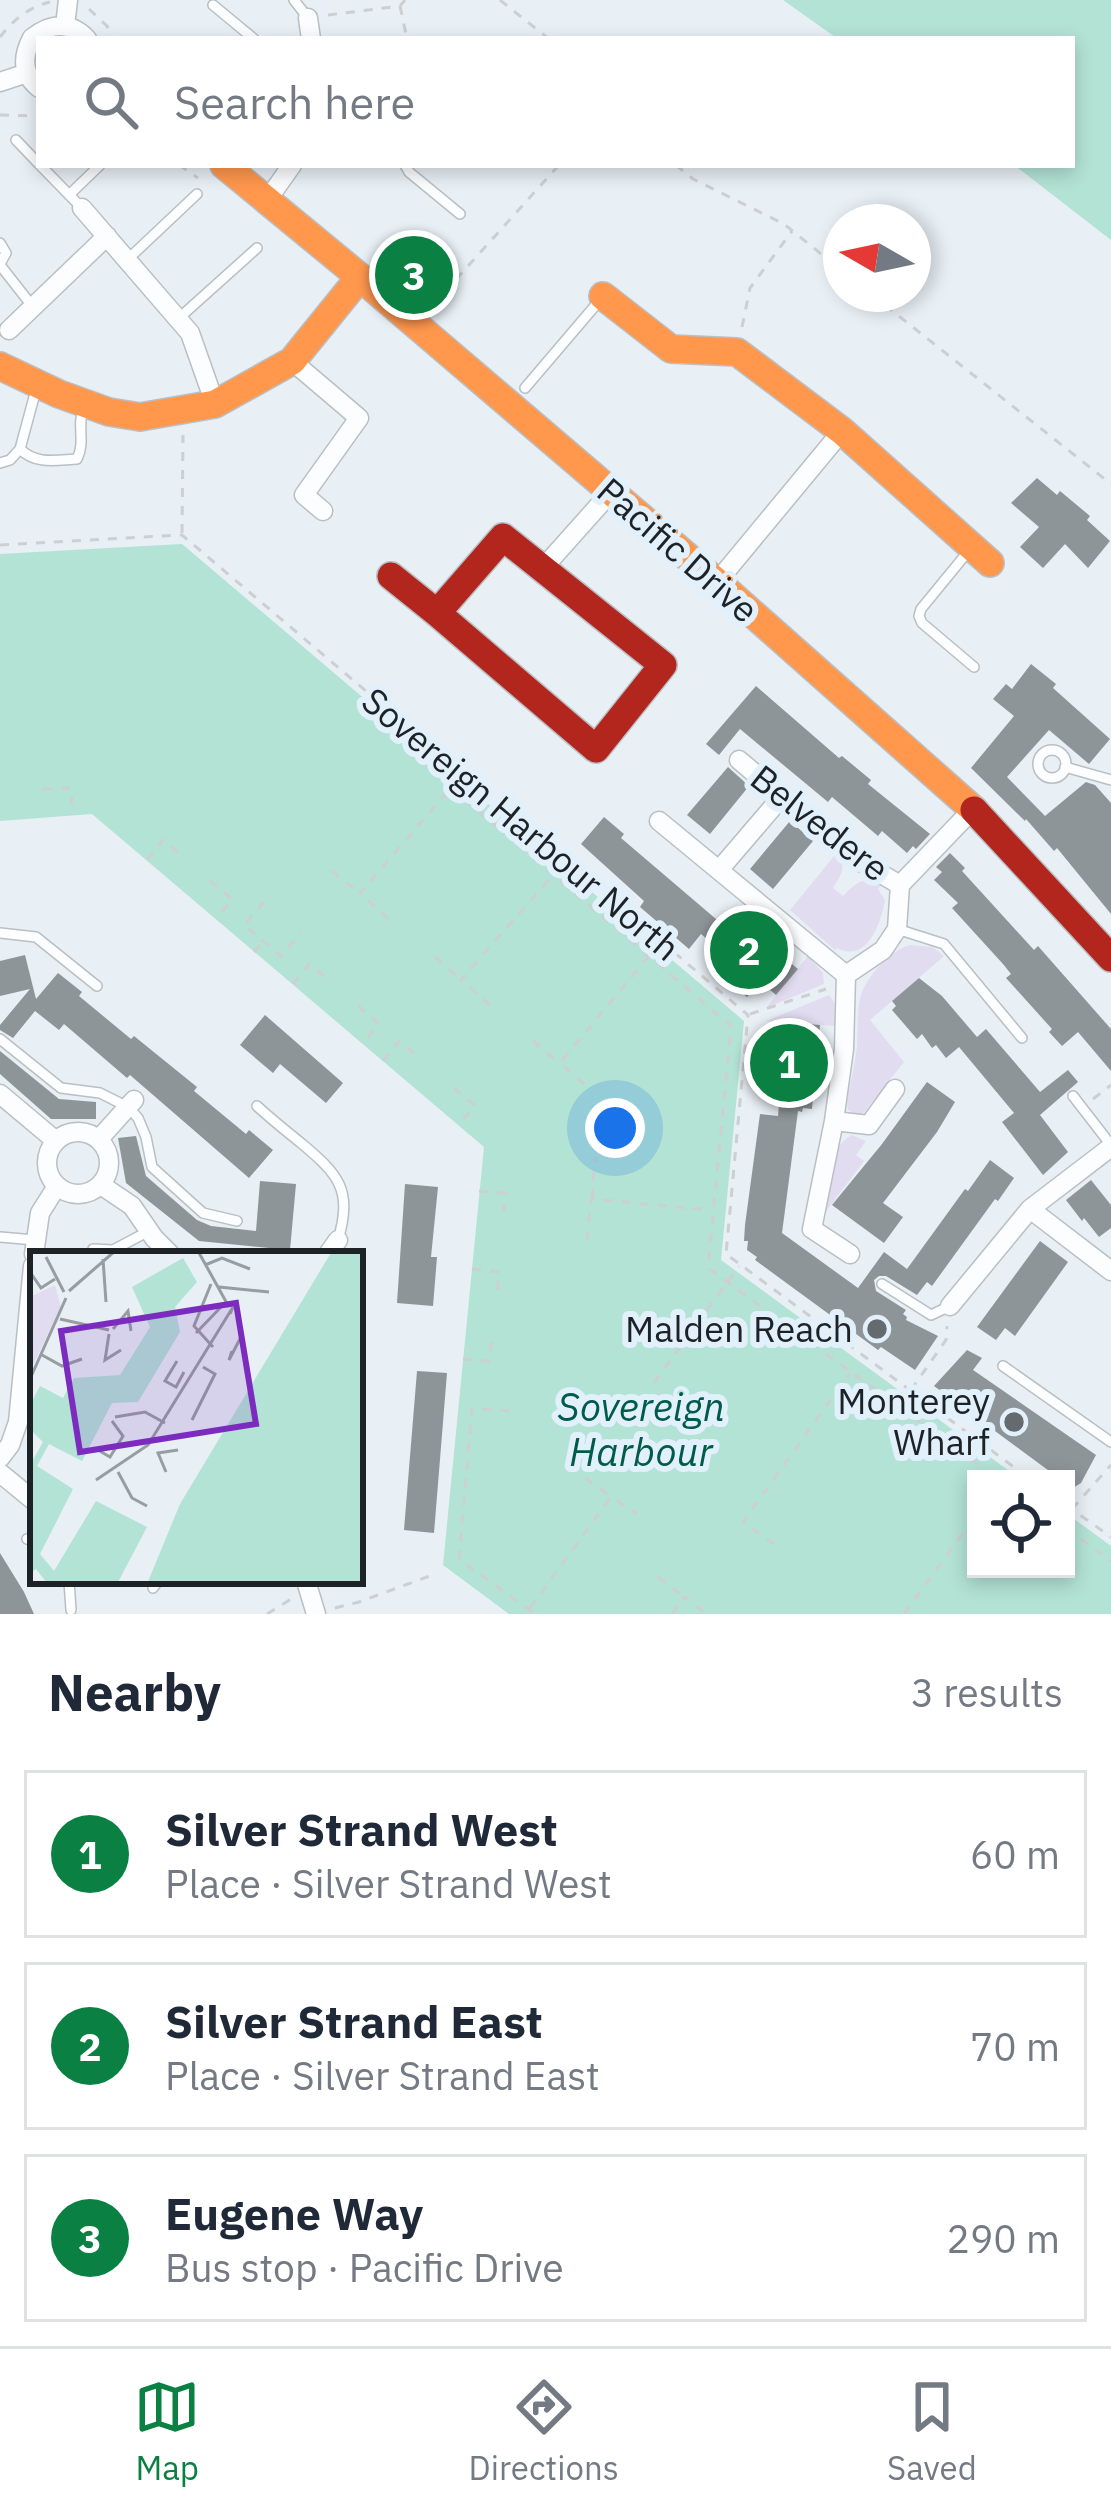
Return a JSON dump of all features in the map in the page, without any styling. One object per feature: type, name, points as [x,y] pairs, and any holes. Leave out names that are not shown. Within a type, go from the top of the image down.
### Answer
[{"type":"street","points":[[65,26],[67,2]]},
{"type":"street","points":[[308,18],[311,36]]},
{"type":"street","points":[[0,82],[33,81],[26,49],[32,38],[53,26],[74,28],[83,36]]},
{"type":"street","name":"Pacific Drive","points":[[228,168],[717,581],[973,809],[1111,958]]},
{"type":"street","points":[[268,199],[290,168]]},
{"type":"street","points":[[76,201],[190,333],[215,404]]},
{"type":"street","points":[[9,330],[106,236]]},
{"type":"street","points":[[2,372],[109,412],[140,417],[215,404],[292,361],[360,277]]},
{"type":"street","points":[[603,296],[671,349],[737,352],[842,431],[981,555]]},
{"type":"street","points":[[292,361],[359,418],[304,495],[323,511]]},
{"type":"street","points":[[717,581],[842,431]]},
{"type":"street","points":[[544,567],[611,491]]},
{"type":"street","points":[[391,576],[596,748],[663,664],[503,537],[437,613]]},
{"type":"street","name":"Belvedere","points":[[739,760],[854,858],[901,885]]},
{"type":"street","points":[[719,870],[772,807]]},
{"type":"street","points":[[846,975],[884,950],[897,929],[901,885],[973,809]]},
{"type":"street","points":[[659,821],[846,975]]},
{"type":"street","points":[[846,975],[844,1049],[812,1228],[850,1254]]},
{"type":"street","points":[[834,1121],[869,1125],[895,1089]]},
{"type":"street","points":[[0,1094],[56,1141]]},
{"type":"street","points":[[99,1139],[131,1104]]},
{"type":"street","points":[[77,1132],[99,1139],[110,1160],[101,1185],[80,1194],[57,1186],[47,1166],[56,1141],[77,1132]]},
{"type":"street","points":[[950,1306],[1030,1209],[1111,1146]]},
{"type":"street","points":[[101,1185],[132,1206],[167,1251]]},
{"type":"street","points":[[35,1247],[40,1213],[57,1186]]},
{"type":"street","points":[[1030,1209],[1111,1271]]},
{"type":"street","points":[[0,1458],[27,1405],[30,1336]]},
{"type":"street","points":[[0,1473],[30,1498]]},
{"type":"lane","points":[[294,0],[308,18]]},
{"type":"lane","points":[[214,5],[250,36]]},
{"type":"lane","points":[[16,140],[36,160]]},
{"type":"lane","points":[[44,168],[76,201],[98,168]]},
{"type":"lane","points":[[407,168],[460,214]]},
{"type":"lane","points":[[127,260],[197,194]]},
{"type":"lane","points":[[0,243],[6,253],[0,265],[33,307]]},
{"type":"lane","points":[[178,319],[257,248]]},
{"type":"lane","points":[[525,388],[603,296]]},
{"type":"lane","points":[[0,463],[20,449],[37,385]]},
{"type":"lane","points":[[20,449],[41,461],[77,459],[82,450],[80,417],[85,404]]},
{"type":"lane","points":[[974,668],[919,616],[981,555]]},
{"type":"lane","points":[[1065,767],[1111,780]]},
{"type":"lane","points":[[897,929],[944,944],[1022,1038]]},
{"type":"lane","points":[[0,933],[35,937],[97,986]]},
{"type":"lane","points":[[0,1039],[61,1088],[100,1093],[131,1104],[146,1137],[152,1167],[203,1213],[237,1221]]},
{"type":"lane","points":[[1073,1096],[1111,1146]]},
{"type":"lane","points":[[257,1106],[338,1179],[343,1222],[333,1247]]},
{"type":"lane","points":[[93,1249],[113,1250],[149,1230]]},
{"type":"lane","points":[[0,1237],[35,1247]]},
{"type":"lane","points":[[882,1284],[931,1315],[950,1306]]},
{"type":"lane","points":[[1003,1366],[1111,1442]]},
{"type":"lane","points":[[69,1584],[71,1610]]},
{"type":"path","points":[[308,18],[400,6],[405,0]]},
{"type":"path","points":[[500,0],[545,36]]},
{"type":"path","points":[[0,37],[13,20],[44,3],[67,2],[93,10],[111,36]]},
{"type":"path","points":[[400,6],[406,36]]},
{"type":"path","points":[[0,115],[36,116]]},
{"type":"path","points":[[402,313],[428,310],[556,168]]},
{"type":"path","points":[[680,168],[763,213],[823,256]]},
{"type":"path","points":[[737,352],[750,288],[792,231]]},
{"type":"path","points":[[895,312],[1111,484]]},
{"type":"path","points":[[0,545],[182,535],[183,411]]},
{"type":"path","name":"Sovereign Harbour North","points":[[182,535],[748,1015]]},
{"type":"path","points":[[360,893],[462,775]]},
{"type":"path","points":[[43,789],[71,788],[72,815]]},
{"type":"path","points":[[451,788],[731,1025],[708,1268],[986,1470]]},
{"type":"path","points":[[147,860],[163,840],[185,858]]},
{"type":"path","points":[[332,871],[388,919]]},
{"type":"path","points":[[461,980],[553,874]]},
{"type":"path","points":[[210,880],[232,898],[216,919]]},
{"type":"path","points":[[264,902],[244,925],[281,956],[301,933]]},
{"type":"path","points":[[254,952],[263,940]]},
{"type":"path","points":[[560,1063],[649,956]]},
{"type":"path","points":[[434,957],[490,1005]]},
{"type":"path","points":[[292,984],[309,964],[331,981]]},
{"type":"path","points":[[846,975],[829,988],[748,1015],[727,1254],[1018,1470]]},
{"type":"path","points":[[358,1006],[379,1024],[362,1044]]},
{"type":"path","points":[[382,1061],[399,1041],[421,1058]]},
{"type":"path","points":[[533,1042],[584,1084]]},
{"type":"path","points":[[1082,1108],[1111,1085]]},
{"type":"path","points":[[454,1088],[475,1106],[458,1125]]},
{"type":"path","points":[[587,1240],[595,1158]]},
{"type":"path","points":[[479,1192],[505,1193],[503,1220]]},
{"type":"path","points":[[591,1199],[714,1210]]},
{"type":"path","points":[[654,1383],[740,1264]]},
{"type":"path","points":[[472,1269],[500,1272],[496,1299]]},
{"type":"path","points":[[910,1391],[946,1340],[950,1306]]},
{"type":"path","points":[[463,1359],[489,1361],[491,1335]]},
{"type":"path","points":[[774,1544],[743,1522],[851,1372]]},
{"type":"path","points":[[509,1411],[472,1408],[459,1559],[532,1612],[611,1497]]},
{"type":"path","points":[[1075,1501],[1111,1465]]},
{"type":"path","points":[[585,1478],[638,1514]]},
{"type":"path","points":[[1075,1511],[1111,1537]]},
{"type":"path","points":[[904,1614],[967,1527]]},
{"type":"path","points":[[1075,1535],[1111,1562]]},
{"type":"path","points":[[267,1614],[292,1599],[358,1602],[435,1574]]},
{"type":"path","points":[[658,1577],[707,1614]]},
{"type":"path","points":[[672,1614],[684,1597]]},
{"type":"shaded area","points":[[835,855],[842,867],[833,888],[843,896],[856,884],[869,881],[880,886],[885,900],[871,939],[857,950],[835,950],[790,910]]},
{"type":"shaded area","points":[[910,945],[933,947],[944,956],[870,1020],[904,1062],[858,1116],[848,1110],[847,1103],[860,999],[879,966]]},
{"type":"shaded area","points":[[808,956],[823,973],[824,984],[766,1008]]},
{"type":"shaded area","points":[[829,995],[835,1004],[836,1026],[766,1021]]},
{"type":"shaded area","points":[[852,1135],[866,1141],[856,1155],[864,1161],[821,1218],[832,1160]]},
{"type":"water","points":[[783,0],[1111,0],[1111,240],[1018,168],[1075,168],[1075,36],[834,36]]},
{"type":"water","name":"Sovereign Harbour","points":[[182,544],[744,1021],[721,1260],[1008,1470],[967,1470],[967,1578],[1075,1578],[1075,1520],[1111,1546],[1111,1614],[509,1614],[443,1565],[484,1147],[92,814],[0,821],[0,554]]},
{"type":"building","points":[[1037,478],[1090,516],[1087,520],[1110,541],[1088,568],[1065,544],[1043,568],[1020,547],[1039,527],[1011,503]]},
{"type":"building","points":[[1031,664],[1110,739],[1089,764],[1049,730],[1007,777],[1045,816],[1086,782],[1111,803],[1111,914],[1057,848],[1054,851],[971,768],[1014,716],[993,699],[1006,684],[1012,689]]},
{"type":"building","points":[[756,686],[930,834],[907,853],[882,831],[878,836],[832,797],[828,802],[740,729],[719,755],[706,744]]},
{"type":"building","points":[[728,767],[749,786],[710,834],[687,815]]},
{"type":"building","points":[[604,817],[624,834],[621,838],[723,925],[734,916],[798,969],[776,995],[760,981],[747,997],[718,973],[730,958],[701,934],[689,949],[640,907],[644,901],[581,844]]},
{"type":"building","points":[[790,821],[813,841],[773,889],[750,869]]},
{"type":"building","points":[[950,853],[1111,1029],[1111,1071],[1078,1032],[1062,1046],[1006,978],[1011,974],[952,908],[958,903],[934,880],[942,872],[936,867]]},
{"type":"building","points":[[25,955],[36,999],[58,973],[131,1039],[134,1036],[197,1087],[194,1091],[246,1134],[249,1130],[273,1150],[249,1178],[64,1024],[59,1030],[35,1011],[13,1038],[0,1030],[30,989],[0,996],[0,961]]},
{"type":"building","points":[[919,978],[942,996],[977,1037],[986,1029],[1040,1092],[1068,1070],[1078,1082],[1040,1115],[1068,1152],[1043,1175],[1002,1122],[1014,1113],[959,1047],[946,1058],[922,1034],[917,1039],[892,1010],[896,1006],[892,1001]]},
{"type":"building","points":[[265,1015],[343,1083],[326,1103],[280,1064],[273,1073],[240,1045]]},
{"type":"building","points":[[786,1022],[820,1025],[812,1109],[798,1111],[782,1233],[858,1288],[884,1252],[907,1269],[990,1160],[1014,1178],[932,1286],[927,1282],[917,1295],[886,1276],[874,1280],[876,1291],[906,1310],[906,1320],[938,1336],[915,1370],[881,1347],[878,1350],[747,1250],[745,1225],[760,1114],[778,1116],[781,1082],[760,1080],[764,1044],[783,1046]]},
{"type":"building","points":[[0,1051],[59,1099],[96,1102],[96,1119],[51,1119],[0,1074]]},
{"type":"building","points":[[927,1082],[955,1102],[883,1203],[903,1217],[884,1243],[832,1205]]},
{"type":"building","points":[[136,1136],[146,1176],[197,1220],[211,1226],[256,1231],[260,1181],[296,1184],[290,1250],[199,1241],[126,1183],[118,1138]]},
{"type":"building","points":[[1091,1180],[1111,1205],[1111,1228],[1099,1237],[1066,1200]]},
{"type":"building","points":[[405,1184],[438,1187],[431,1257],[437,1257],[433,1306],[397,1303]]},
{"type":"building","points":[[1040,1241],[1068,1262],[1015,1336],[1005,1328],[996,1340],[977,1327]]},
{"type":"building","name":"Monterey Wharf","points":[[967,1350],[982,1358],[973,1370],[1096,1455],[1081,1483],[1075,1487],[1075,1470],[1048,1470],[934,1386]]},
{"type":"building","points":[[417,1371],[447,1373],[434,1533],[404,1530]]},
{"type":"building","points":[[0,1553],[24,1592],[34,1614],[0,1614]]},
{"type":"traffic: slow","points":[[228,168],[717,582],[974,810]]},
{"type":"traffic: slow","points":[[0,366],[109,412],[140,417],[215,404],[292,361],[360,277]]},
{"type":"traffic: slow","points":[[603,296],[671,349],[737,352],[842,431],[990,563]]},
{"type":"traffic: jam","points":[[391,576],[437,613],[503,537],[663,665],[596,749],[437,613]]},
{"type":"traffic: jam","points":[[974,810],[1111,958]]},
{"type":"place","name":"Eugene Way","points":[[414,275]]},
{"type":"place","name":"Silver Strand East","points":[[749,950]]},
{"type":"place","name":"Silver Strand West","points":[[789,1063]]},
{"type":"place","name":"Malden Reach","points":[[877,1329]]},
{"type":"place","name":"Monterey Wharf","points":[[1014,1422]]}]
